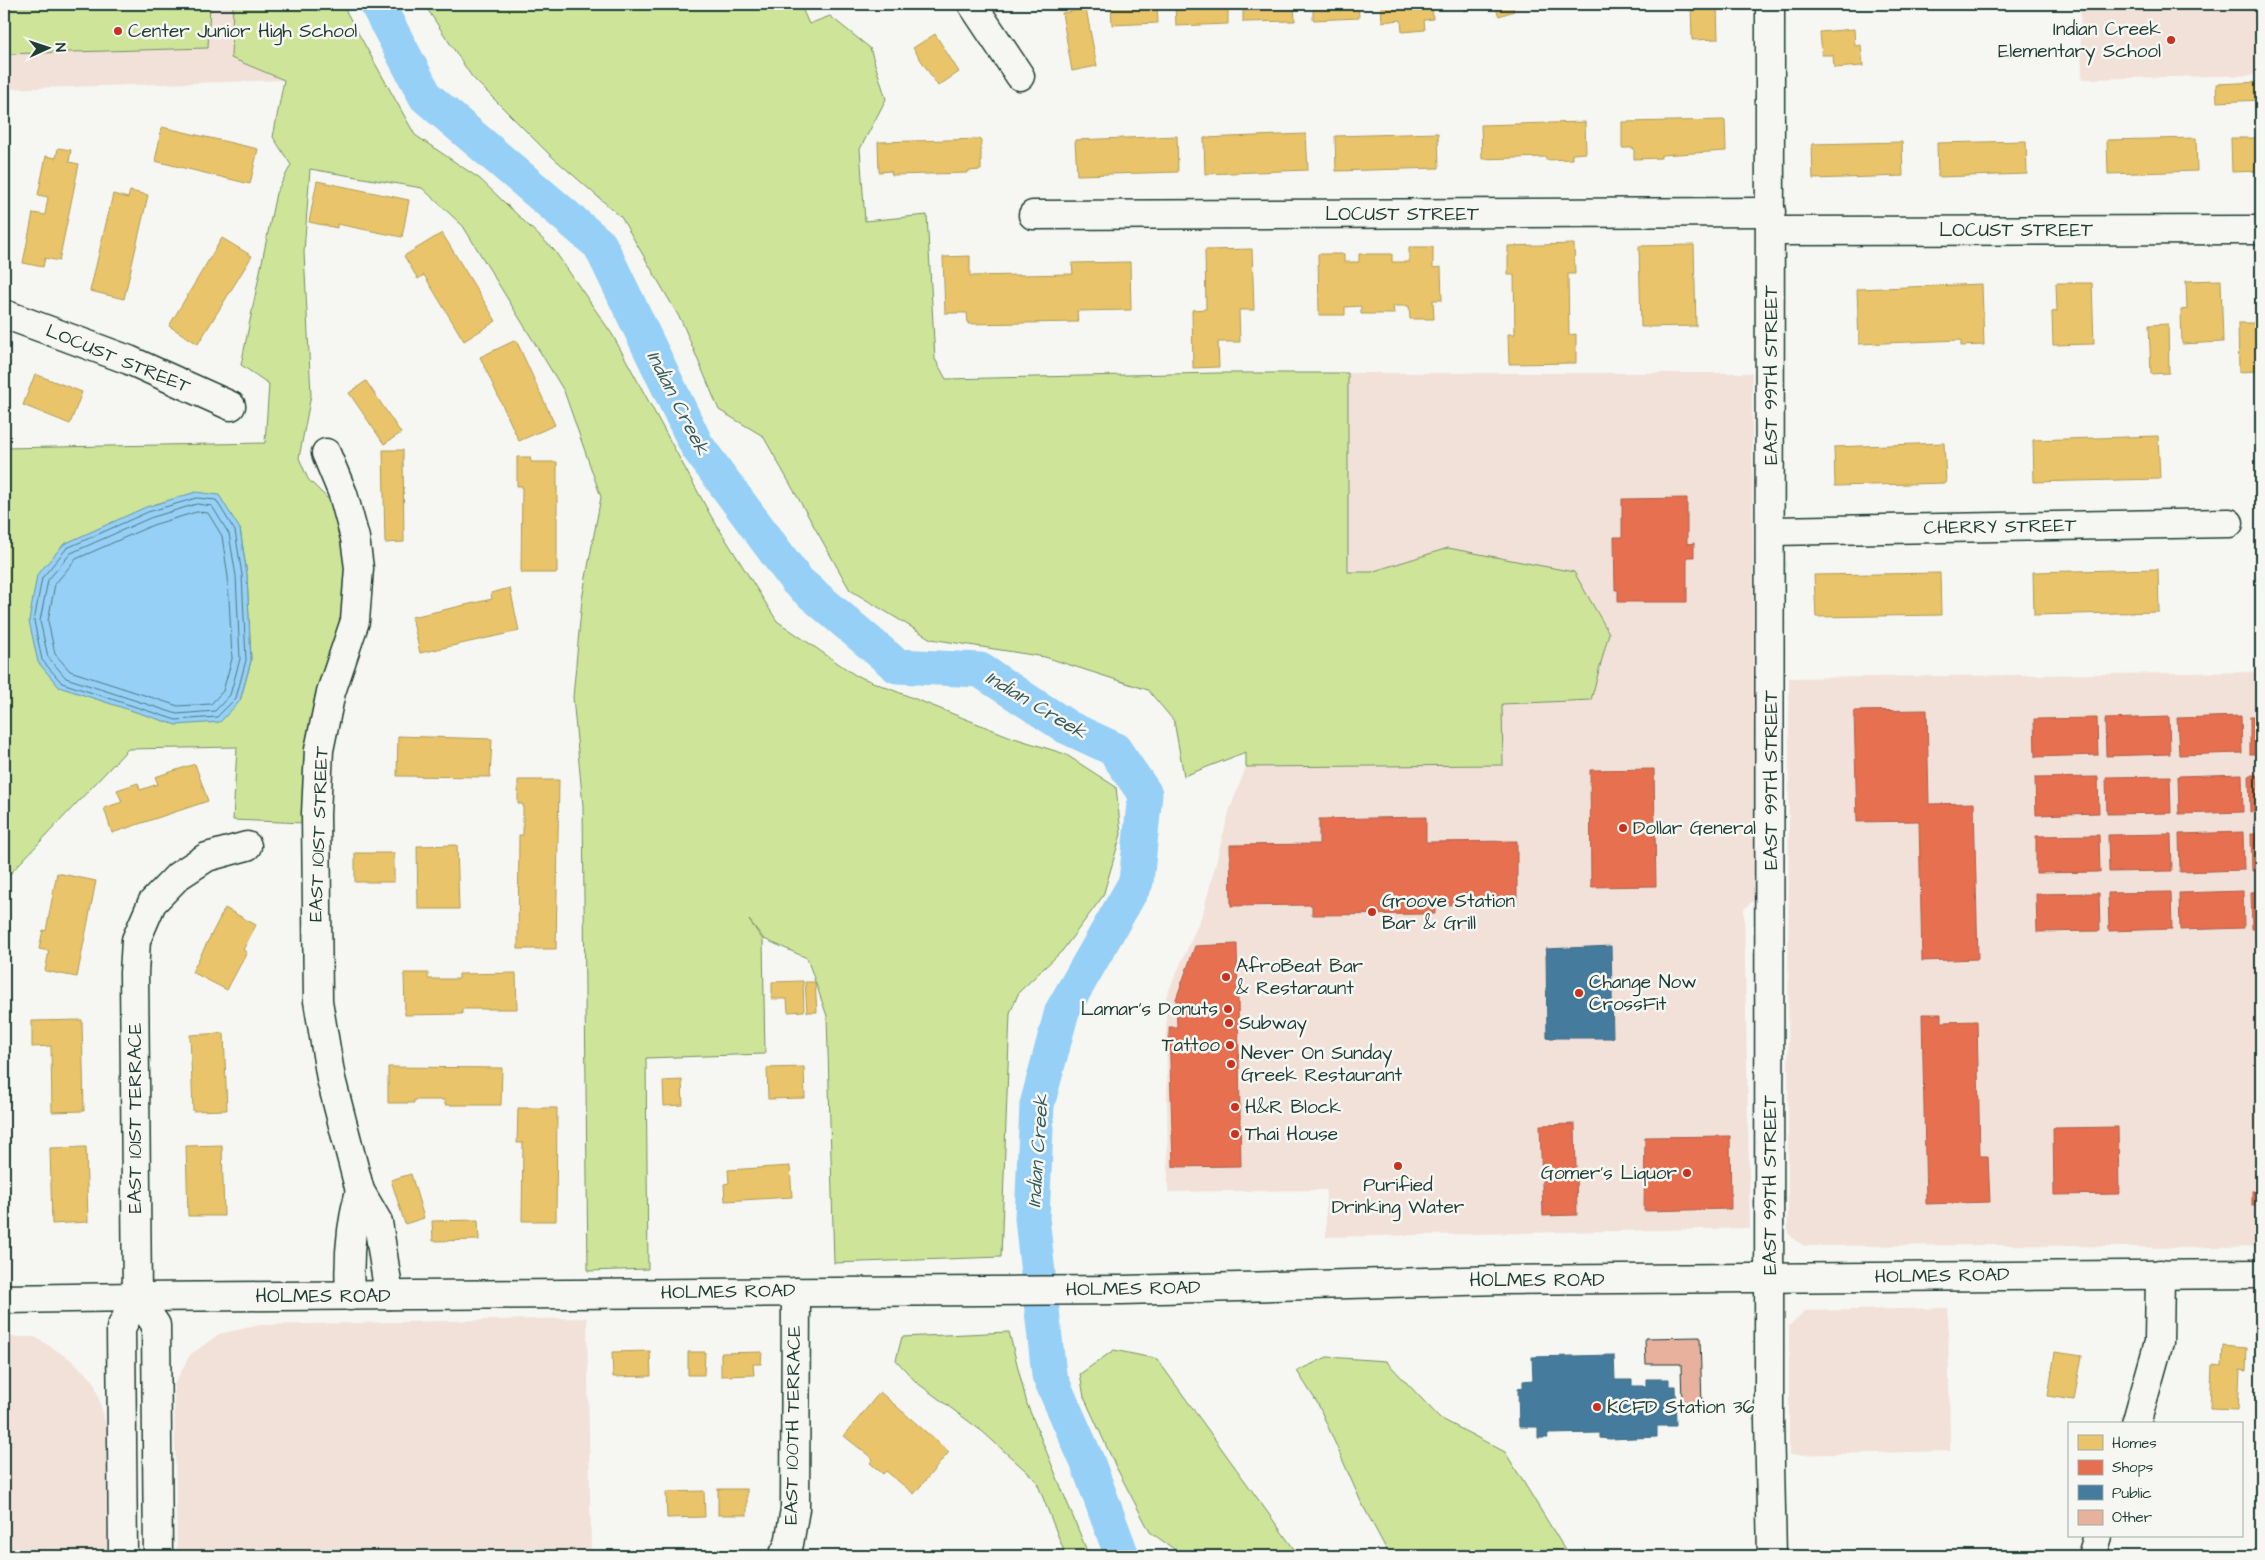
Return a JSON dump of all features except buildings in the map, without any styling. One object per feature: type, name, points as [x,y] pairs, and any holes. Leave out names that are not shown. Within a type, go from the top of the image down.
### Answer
[{"type":"street","name":"EAST 99TH STREET","points":[[1770,4],[1772,221],[1769,1420],[1772,1556]]},
{"type":"street","points":[[977,5],[1020,76]]},
{"type":"street","name":"LOCUST STREET","points":[[1033,215],[1772,221],[2261,230]]},
{"type":"street","name":"LOCUST STREET","points":[[4,314],[129,360],[231,406]]},
{"type":"street","name":"EAST 101ST STREET","points":[[326,453],[343,494],[356,538],[359,568],[355,620],[330,692],[319,750],[316,814],[318,1001],[331,1078],[360,1191],[378,1222],[389,1295]]},
{"type":"street","name":"CHERRY STREET","points":[[1771,531],[2229,523]]},
{"type":"street","name":"EAST 101ST TERRACE","points":[[123,1556],[121,1328],[137,1296],[134,973],[136,940],[152,903],[178,876],[207,857],[247,846]]},
{"type":"street","points":[[350,1296],[349,1271],[352,1219],[360,1191]]},
{"type":"street","points":[[2137,1422],[2159,1342],[2160,1274]]},
{"type":"street","name":"HOLMES ROAD","points":[[4,1299],[137,1296],[1122,1290],[1367,1282],[2261,1274]]},
{"type":"street","name":"EAST 100TH TERRACE","points":[[783,1556],[789,1544],[795,1510],[796,1292]]},
{"type":"street","points":[[137,1296],[156,1326],[158,1556]]},
{"type":"street","points":[[2092,1556],[2097,1538]]},
{"type":"shaded area","name":"Center Junior High School","points":[[4,4],[233,4],[231,58],[284,80],[4,89]]},
{"type":"shaded area","name":"Indian Creek Elementary School","points":[[2080,4],[2261,4],[2261,75],[2082,79]]},
{"type":"shaded area","points":[[1348,373],[1752,373],[1755,899],[1744,909],[1750,1228],[1326,1237],[1326,1190],[1168,1192],[1166,997],[1203,913],[1229,812],[1246,767],[1503,765],[1502,704],[1591,700],[1609,633],[1448,548],[1371,572],[1347,572]]},
{"type":"shaded area","points":[[2261,672],[2261,1246],[2176,1248],[2008,1245],[1805,1246],[1796,1241],[1788,1233],[1789,678]]},
{"type":"shaded area","points":[[1948,1308],[1950,1451],[1789,1455],[1789,1326],[1805,1311]]},
{"type":"shaded area","points":[[587,1318],[591,1556],[177,1556],[174,1385],[190,1355],[219,1334],[260,1325]]},
{"type":"shaded area","points":[[4,1337],[35,1337],[70,1359],[94,1381],[106,1426],[107,1556],[4,1556]]},
{"type":"green space","points":[[4,4],[210,4],[208,48],[4,54]]},
{"type":"green space","points":[[233,4],[342,4],[415,135],[480,179],[554,250],[612,334],[711,516],[777,621],[855,675],[1011,737],[1065,754],[1116,787],[1121,834],[1103,896],[1062,951],[1019,992],[1010,1013],[1001,1257],[834,1263],[827,1016],[807,958],[764,939],[749,920],[763,940],[765,1054],[646,1058],[648,1269],[588,1271],[583,806],[573,697],[582,599],[601,497],[564,391],[463,226],[422,188],[310,169],[304,252],[311,395],[299,458],[308,479],[330,501],[345,548],[348,585],[340,627],[315,696],[306,751],[304,823],[233,820],[237,747],[128,749],[4,880],[4,448],[265,443],[269,384],[241,365],[276,193],[291,165],[273,137],[284,80],[231,58]],"holes":[[[240,529],[247,575],[251,661],[240,701]]]},
{"type":"green space","points":[[424,4],[800,4],[809,24],[830,16],[870,48],[886,99],[860,149],[865,221],[927,215],[935,359],[946,379],[1217,373],[1348,373],[1348,572],[1371,572],[1448,548],[1574,572],[1609,633],[1591,700],[1502,704],[1503,765],[1246,767],[1246,752],[1184,776],[1174,721],[1148,690],[1045,657],[931,639],[850,590],[763,436],[719,410],[682,322],[621,217],[549,154],[472,77]]},
{"type":"green space","points":[[1009,1332],[1027,1404],[1089,1556],[1066,1556],[1036,1480],[983,1432],[916,1382],[896,1360],[902,1337]]},
{"type":"green space","points":[[1114,1350],[1157,1359],[1299,1556],[1184,1556],[1150,1532],[1115,1465],[1084,1397],[1080,1374]]},
{"type":"green space","points":[[1327,1357],[1386,1361],[1440,1418],[1505,1452],[1569,1556],[1390,1556],[1361,1502],[1318,1404],[1297,1371]]},
{"type":"water","points":[[196,492],[219,495],[240,529],[247,575],[251,661],[240,701],[220,722],[176,725],[59,687],[38,662],[29,621],[37,575],[64,544],[146,507]]},
{"type":"waterway","name":"Indian Creek","points":[[377,4],[426,97],[600,245],[697,446],[797,581],[897,666],[980,670],[1067,727],[1114,749],[1145,794],[1136,882],[1062,1011],[1037,1105],[1032,1218],[1049,1375],[1087,1461],[1122,1556]]},
{"type":"place","name":"Center Junior High School","points":[[118,31]]},
{"type":"place","name":"Indian Creek Elementary School","points":[[2171,40]]},
{"type":"place","name":"Dollar General","points":[[1623,828]]},
{"type":"place","name":"Groove Station Bar & Grill","points":[[1372,912]]},
{"type":"place","name":"AfroBeat Bar & Restaraunt","points":[[1226,977]]},
{"type":"place","name":"Change Now CrossFit","points":[[1579,993]]},
{"type":"place","name":"Lamar's Donuts","points":[[1228,1009]]},
{"type":"place","name":"Subway","points":[[1229,1023]]},
{"type":"place","name":"Tattoo","points":[[1230,1045]]},
{"type":"place","name":"Never On Sunday Greek Restaurant","points":[[1231,1064]]},
{"type":"place","name":"H&R Block","points":[[1235,1107]]},
{"type":"place","name":"Thai House","points":[[1235,1134]]},
{"type":"place","name":"Purified Drinking Water","points":[[1398,1166]]},
{"type":"place","name":"Gomer's Liquor","points":[[1687,1173]]},
{"type":"place","name":"KCFD Station 36","points":[[1597,1407]]}]
